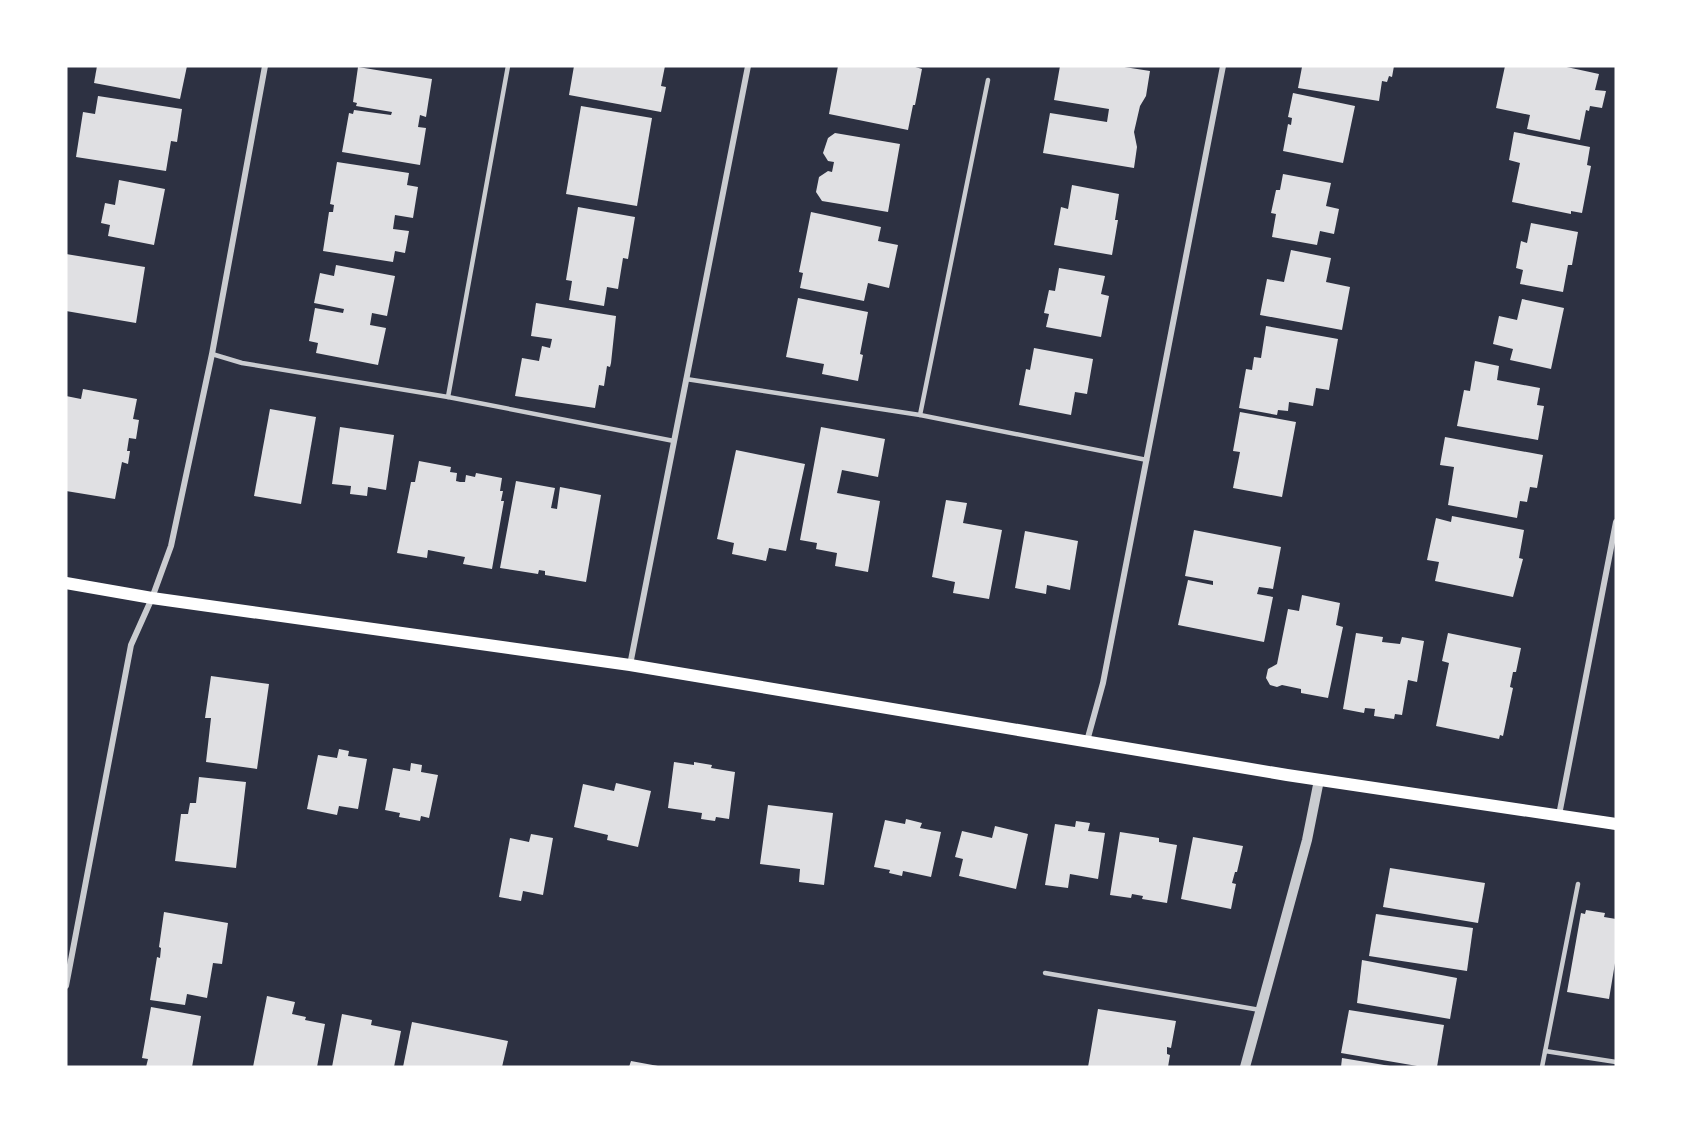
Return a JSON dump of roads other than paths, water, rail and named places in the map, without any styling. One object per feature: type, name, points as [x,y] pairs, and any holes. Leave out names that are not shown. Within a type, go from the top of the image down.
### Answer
[{"type":"main road","points":[[66,583],[152,598],[630,665],[1319,780],[1616,824]]},
{"type":"street","points":[[66,986],[131,645],[152,598],[171,546],[212,354],[265,66]]},
{"type":"street","points":[[630,665],[748,66]]},
{"type":"street","points":[[1087,741],[1103,683],[1223,66]]},
{"type":"street","points":[[1559,815],[1616,524]]},
{"type":"street","points":[[1245,1067],[1307,840],[1319,780]]},
{"type":"lane","points":[[448,397],[508,66]]},
{"type":"lane","points":[[920,415],[988,80]]},
{"type":"lane","points":[[212,354],[242,363],[448,397],[674,441]]},
{"type":"lane","points":[[685,379],[920,415],[1147,460]]},
{"type":"lane","points":[[1542,1067],[1578,884]]},
{"type":"lane","points":[[1045,973],[1260,1010]]},
{"type":"lane","points":[[1545,1051],[1616,1062]]}]
